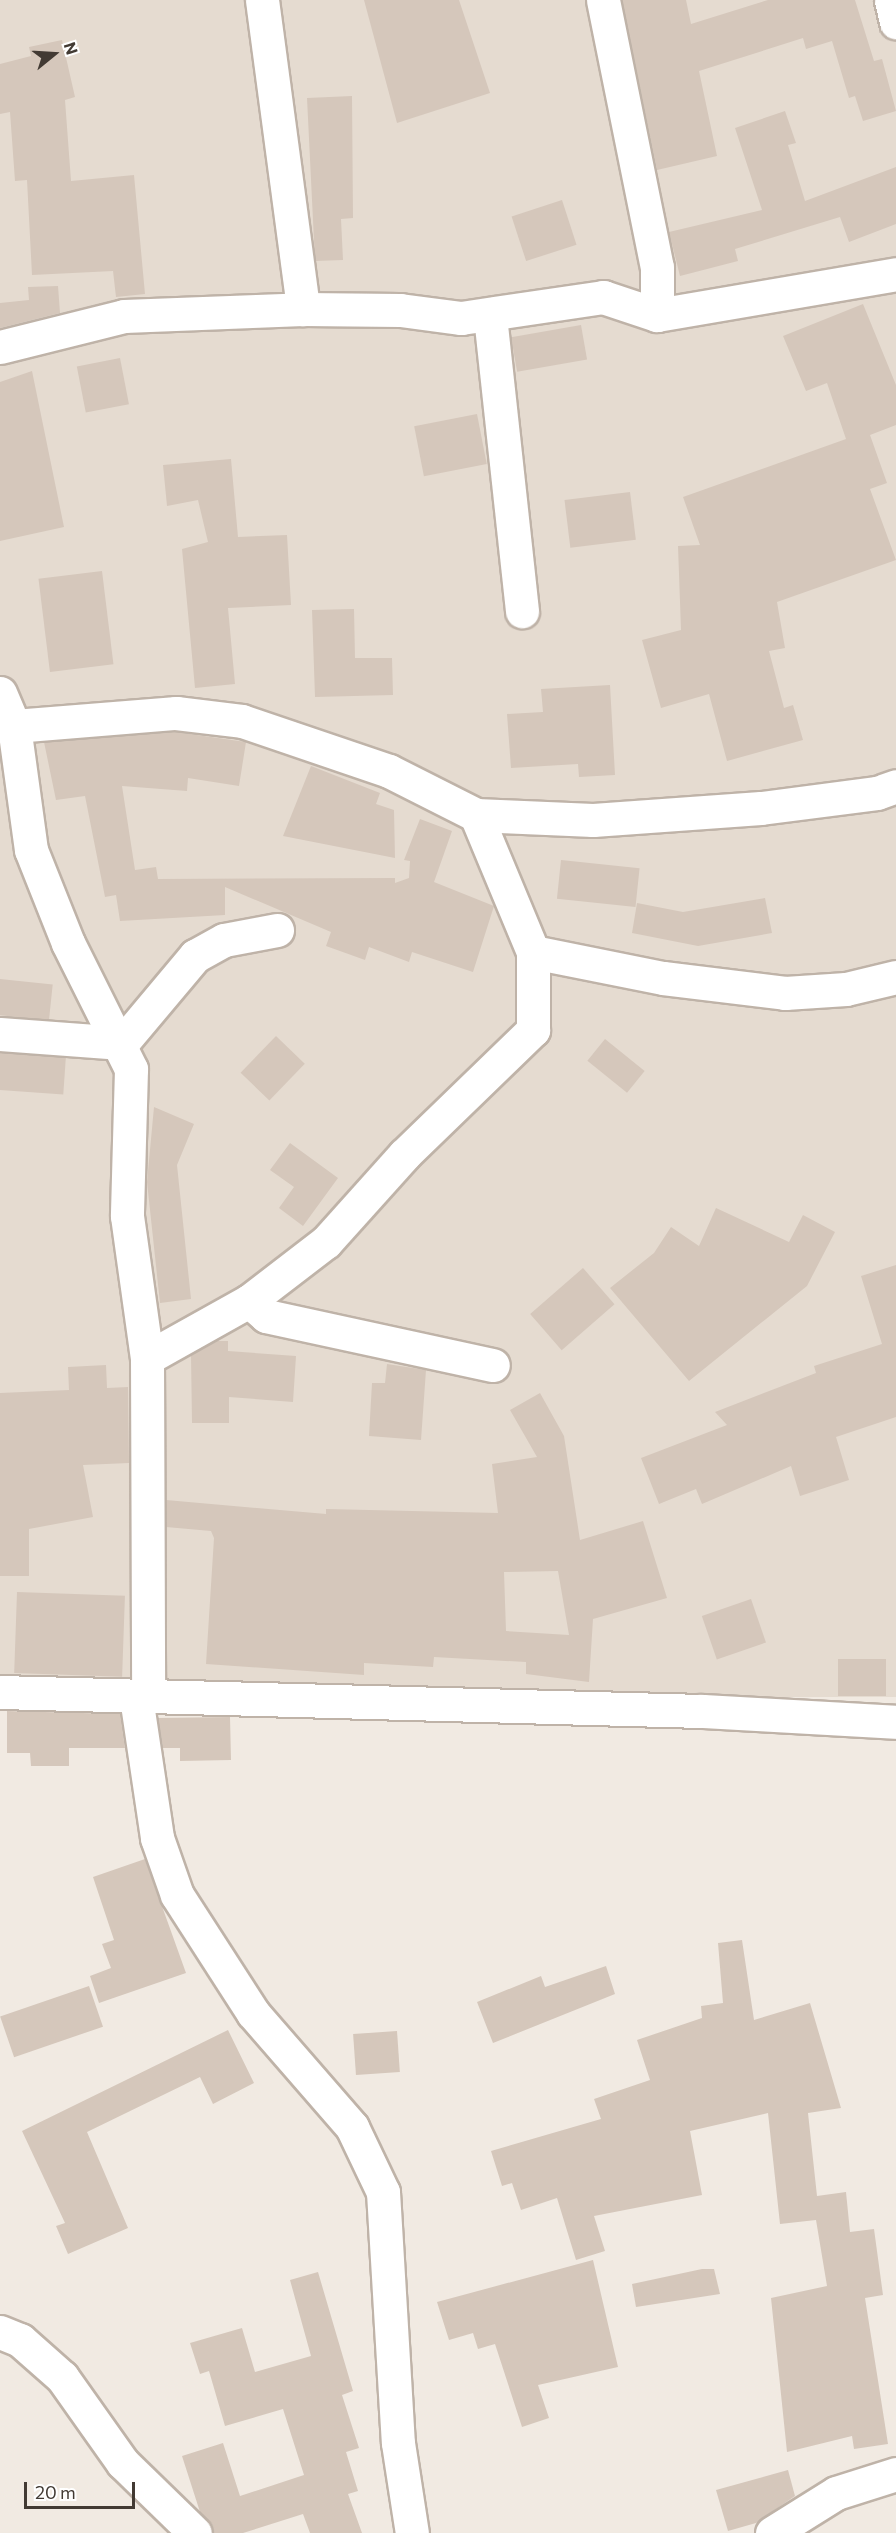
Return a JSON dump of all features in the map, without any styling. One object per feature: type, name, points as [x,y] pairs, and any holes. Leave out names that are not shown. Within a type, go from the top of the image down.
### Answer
[{"type":"street","points":[[262,0],[303,309]]},
{"type":"street","points":[[603,0],[657,267],[657,315]]},
{"type":"street","points":[[891,0],[896,22]]},
{"type":"street","points":[[0,347],[124,316],[303,309],[490,316],[603,297],[657,315],[896,274]]},
{"type":"street","points":[[490,316],[522,611]]},
{"type":"street","points":[[0,693],[14,726],[31,850],[69,943],[122,1043],[131,1069],[127,1216],[147,1358],[142,1697],[158,1838],[177,1895],[254,2013],[352,2127],[384,2192],[398,2443],[412,2533]]},
{"type":"street","points":[[14,726],[176,714],[242,721],[389,771],[476,815],[593,820],[705,812],[877,794],[896,786]]},
{"type":"street","points":[[147,1358],[249,1301],[326,1242],[404,1155],[533,1030],[532,952],[476,815]]},
{"type":"street","points":[[122,1043],[195,956],[224,940],[277,930]]},
{"type":"street","points":[[532,952],[663,978],[785,993],[846,989],[896,977]]},
{"type":"street","points":[[0,1034],[122,1043]]},
{"type":"street","points":[[249,1301],[267,1316],[493,1365]]},
{"type":"street","points":[[0,1692],[702,1711],[896,1722]]},
{"type":"street","points":[[0,2332],[20,2340],[62,2377],[123,2463],[195,2533]]},
{"type":"street","points":[[772,2533],[836,2493],[896,2474]]},
{"type":"shaded area","points":[[0,0],[896,0],[896,1697],[0,1697]]},
{"type":"building","points":[[364,0],[459,0],[490,93],[397,123]]},
{"type":"building","points":[[622,0],[686,0],[691,24],[768,0],[855,0],[874,61],[882,59],[896,111],[863,121],[855,96],[849,98],[832,41],[806,49],[803,38],[699,71],[717,156],[657,170]]},
{"type":"building","points":[[62,40],[75,97],[65,100],[71,181],[134,175],[145,294],[116,297],[113,271],[32,275],[27,180],[15,181],[10,112],[0,114],[0,64],[31,56],[29,47]]},
{"type":"building","points":[[352,96],[353,218],[341,219],[343,260],[315,261],[307,98]]},
{"type":"building","points":[[785,111],[796,143],[788,145],[805,201],[896,167],[896,224],[849,242],[840,217],[735,249],[738,261],[680,276],[669,232],[762,210],[735,128]]},
{"type":"building","points":[[562,200],[577,245],[526,261],[512,216]]},
{"type":"building","points":[[58,286],[60,313],[0,328],[0,303],[29,300],[28,287]]},
{"type":"building","points":[[863,304],[896,385],[896,425],[870,435],[887,483],[870,489],[896,560],[777,602],[785,648],[769,651],[784,708],[793,705],[803,740],[727,761],[709,694],[661,708],[642,640],[681,630],[678,546],[700,545],[683,497],[846,439],[827,383],[806,391],[783,336]]},
{"type":"building","points":[[581,325],[587,359],[517,372],[511,337]]},
{"type":"building","points":[[120,358],[129,404],[86,413],[77,366]]},
{"type":"building","points":[[32,371],[64,527],[0,541],[0,382]]},
{"type":"building","points":[[477,414],[487,464],[424,476],[414,426]]},
{"type":"building","points":[[231,459],[238,537],[287,535],[291,605],[228,608],[235,684],[195,688],[182,549],[208,542],[198,500],[167,506],[163,465]]},
{"type":"building","points":[[630,492],[636,540],[570,548],[564,500]]},
{"type":"building","points":[[102,571],[113,664],[50,672],[38,579]]},
{"type":"building","points":[[354,609],[355,658],[392,658],[393,695],[315,697],[312,610]]},
{"type":"building","points":[[610,685],[615,775],[579,777],[578,764],[511,768],[507,714],[543,712],[541,689]]},
{"type":"building","points":[[176,732],[246,742],[239,786],[188,778],[187,791],[122,786],[135,870],[156,867],[158,879],[395,878],[395,883],[409,878],[410,861],[404,860],[420,819],[452,831],[434,882],[494,906],[473,972],[412,952],[409,962],[369,947],[365,960],[326,946],[331,932],[225,887],[225,915],[120,921],[116,895],[105,897],[85,796],[56,800],[44,742]]},
{"type":"building","points":[[311,766],[380,793],[376,804],[394,810],[395,858],[283,836]]},
{"type":"building","points":[[561,860],[640,868],[635,907],[557,899]]},
{"type":"building","points":[[765,898],[772,933],[698,946],[632,933],[637,903],[683,912]]},
{"type":"building","points":[[0,979],[53,985],[49,1020],[0,1015]]},
{"type":"building","points":[[276,1036],[305,1064],[269,1100],[241,1073]]},
{"type":"building","points":[[605,1039],[645,1071],[627,1093],[587,1061]]},
{"type":"building","points":[[0,1053],[66,1058],[63,1095],[0,1090]]},
{"type":"building","points":[[154,1107],[194,1124],[177,1165],[191,1299],[160,1303],[147,1182]]},
{"type":"building","points":[[290,1143],[338,1178],[303,1226],[279,1208],[294,1187],[270,1170]]},
{"type":"building","points":[[716,1208],[789,1242],[803,1215],[835,1232],[807,1286],[689,1381],[610,1288],[654,1253],[671,1227],[699,1246]]},
{"type":"building","points":[[896,1265],[896,1417],[836,1437],[849,1480],[800,1496],[791,1466],[702,1504],[696,1489],[659,1504],[641,1458],[727,1425],[715,1412],[816,1373],[814,1366],[882,1344],[861,1276]]},
{"type":"building","points":[[583,1268],[614,1304],[562,1350],[530,1314]]},
{"type":"building","points":[[216,1341],[228,1341],[228,1351],[296,1356],[293,1402],[229,1397],[229,1423],[192,1423],[191,1355]]},
{"type":"building","points":[[387,1364],[426,1370],[421,1440],[369,1436],[372,1383],[385,1383]]},
{"type":"building","points":[[106,1365],[107,1388],[128,1387],[129,1463],[83,1465],[93,1517],[29,1529],[29,1576],[0,1576],[0,1393],[69,1390],[68,1367]]},
{"type":"building","points":[[540,1393],[564,1436],[580,1540],[643,1521],[667,1598],[593,1619],[589,1682],[526,1674],[526,1662],[434,1657],[433,1667],[364,1663],[364,1675],[206,1664],[214,1538],[211,1531],[166,1527],[166,1500],[326,1514],[326,1509],[498,1513],[492,1464],[537,1457],[510,1410]],"holes":[[[558,1571],[569,1635],[506,1631],[504,1572]]]},
{"type":"building","points":[[17,1592],[125,1596],[122,1677],[14,1673]]},
{"type":"building","points":[[751,1599],[766,1642],[717,1659],[702,1616]]},
{"type":"building","points":[[838,1659],[886,1659],[886,1696],[838,1696]]},
{"type":"building","points":[[7,1711],[120,1714],[125,1748],[69,1748],[69,1766],[31,1766],[30,1753],[7,1753]]},
{"type":"building","points":[[230,1717],[231,1760],[180,1761],[180,1748],[163,1748],[158,1718]]},
{"type":"building","points":[[145,1859],[186,1973],[99,2003],[90,1976],[111,1968],[102,1944],[114,1940],[93,1877]]},
{"type":"building","points":[[742,1940],[754,2020],[810,2003],[841,2108],[808,2113],[817,2196],[846,2192],[850,2232],[874,2229],[883,2295],[865,2298],[888,2444],[854,2449],[852,2436],[787,2452],[771,2298],[827,2286],[816,2220],[780,2224],[768,2113],[690,2131],[702,2195],[594,2216],[605,2251],[576,2260],[557,2198],[521,2210],[512,2183],[502,2186],[491,2151],[601,2119],[594,2099],[650,2080],[637,2040],[702,2018],[701,2006],[723,2003],[718,1943]]},
{"type":"building","points":[[606,1966],[615,1994],[493,2043],[477,2002],[541,1976],[545,1987]]},
{"type":"building","points":[[89,1986],[103,2027],[14,2057],[0,2017]]},
{"type":"building","points":[[228,2030],[254,2083],[213,2104],[200,2077],[87,2132],[128,2228],[68,2254],[56,2226],[65,2223],[22,2131]]},
{"type":"building","points":[[397,2031],[400,2072],[356,2075],[353,2034]]},
{"type":"building","points":[[593,2260],[618,2367],[538,2385],[549,2418],[522,2427],[495,2344],[478,2349],[473,2333],[449,2340],[437,2302]]},
{"type":"building","points":[[702,2269],[714,2269],[720,2294],[636,2307],[632,2284]]},
{"type":"building","points":[[318,2272],[353,2391],[342,2395],[359,2448],[346,2452],[358,2491],[348,2494],[362,2533],[310,2533],[303,2514],[243,2533],[213,2533],[200,2512],[182,2456],[223,2443],[240,2496],[304,2475],[283,2409],[225,2426],[209,2371],[200,2374],[190,2343],[242,2328],[255,2372],[311,2356],[290,2280]]},
{"type":"building","points":[[788,2470],[795,2496],[756,2523],[728,2531],[716,2490]]}]
